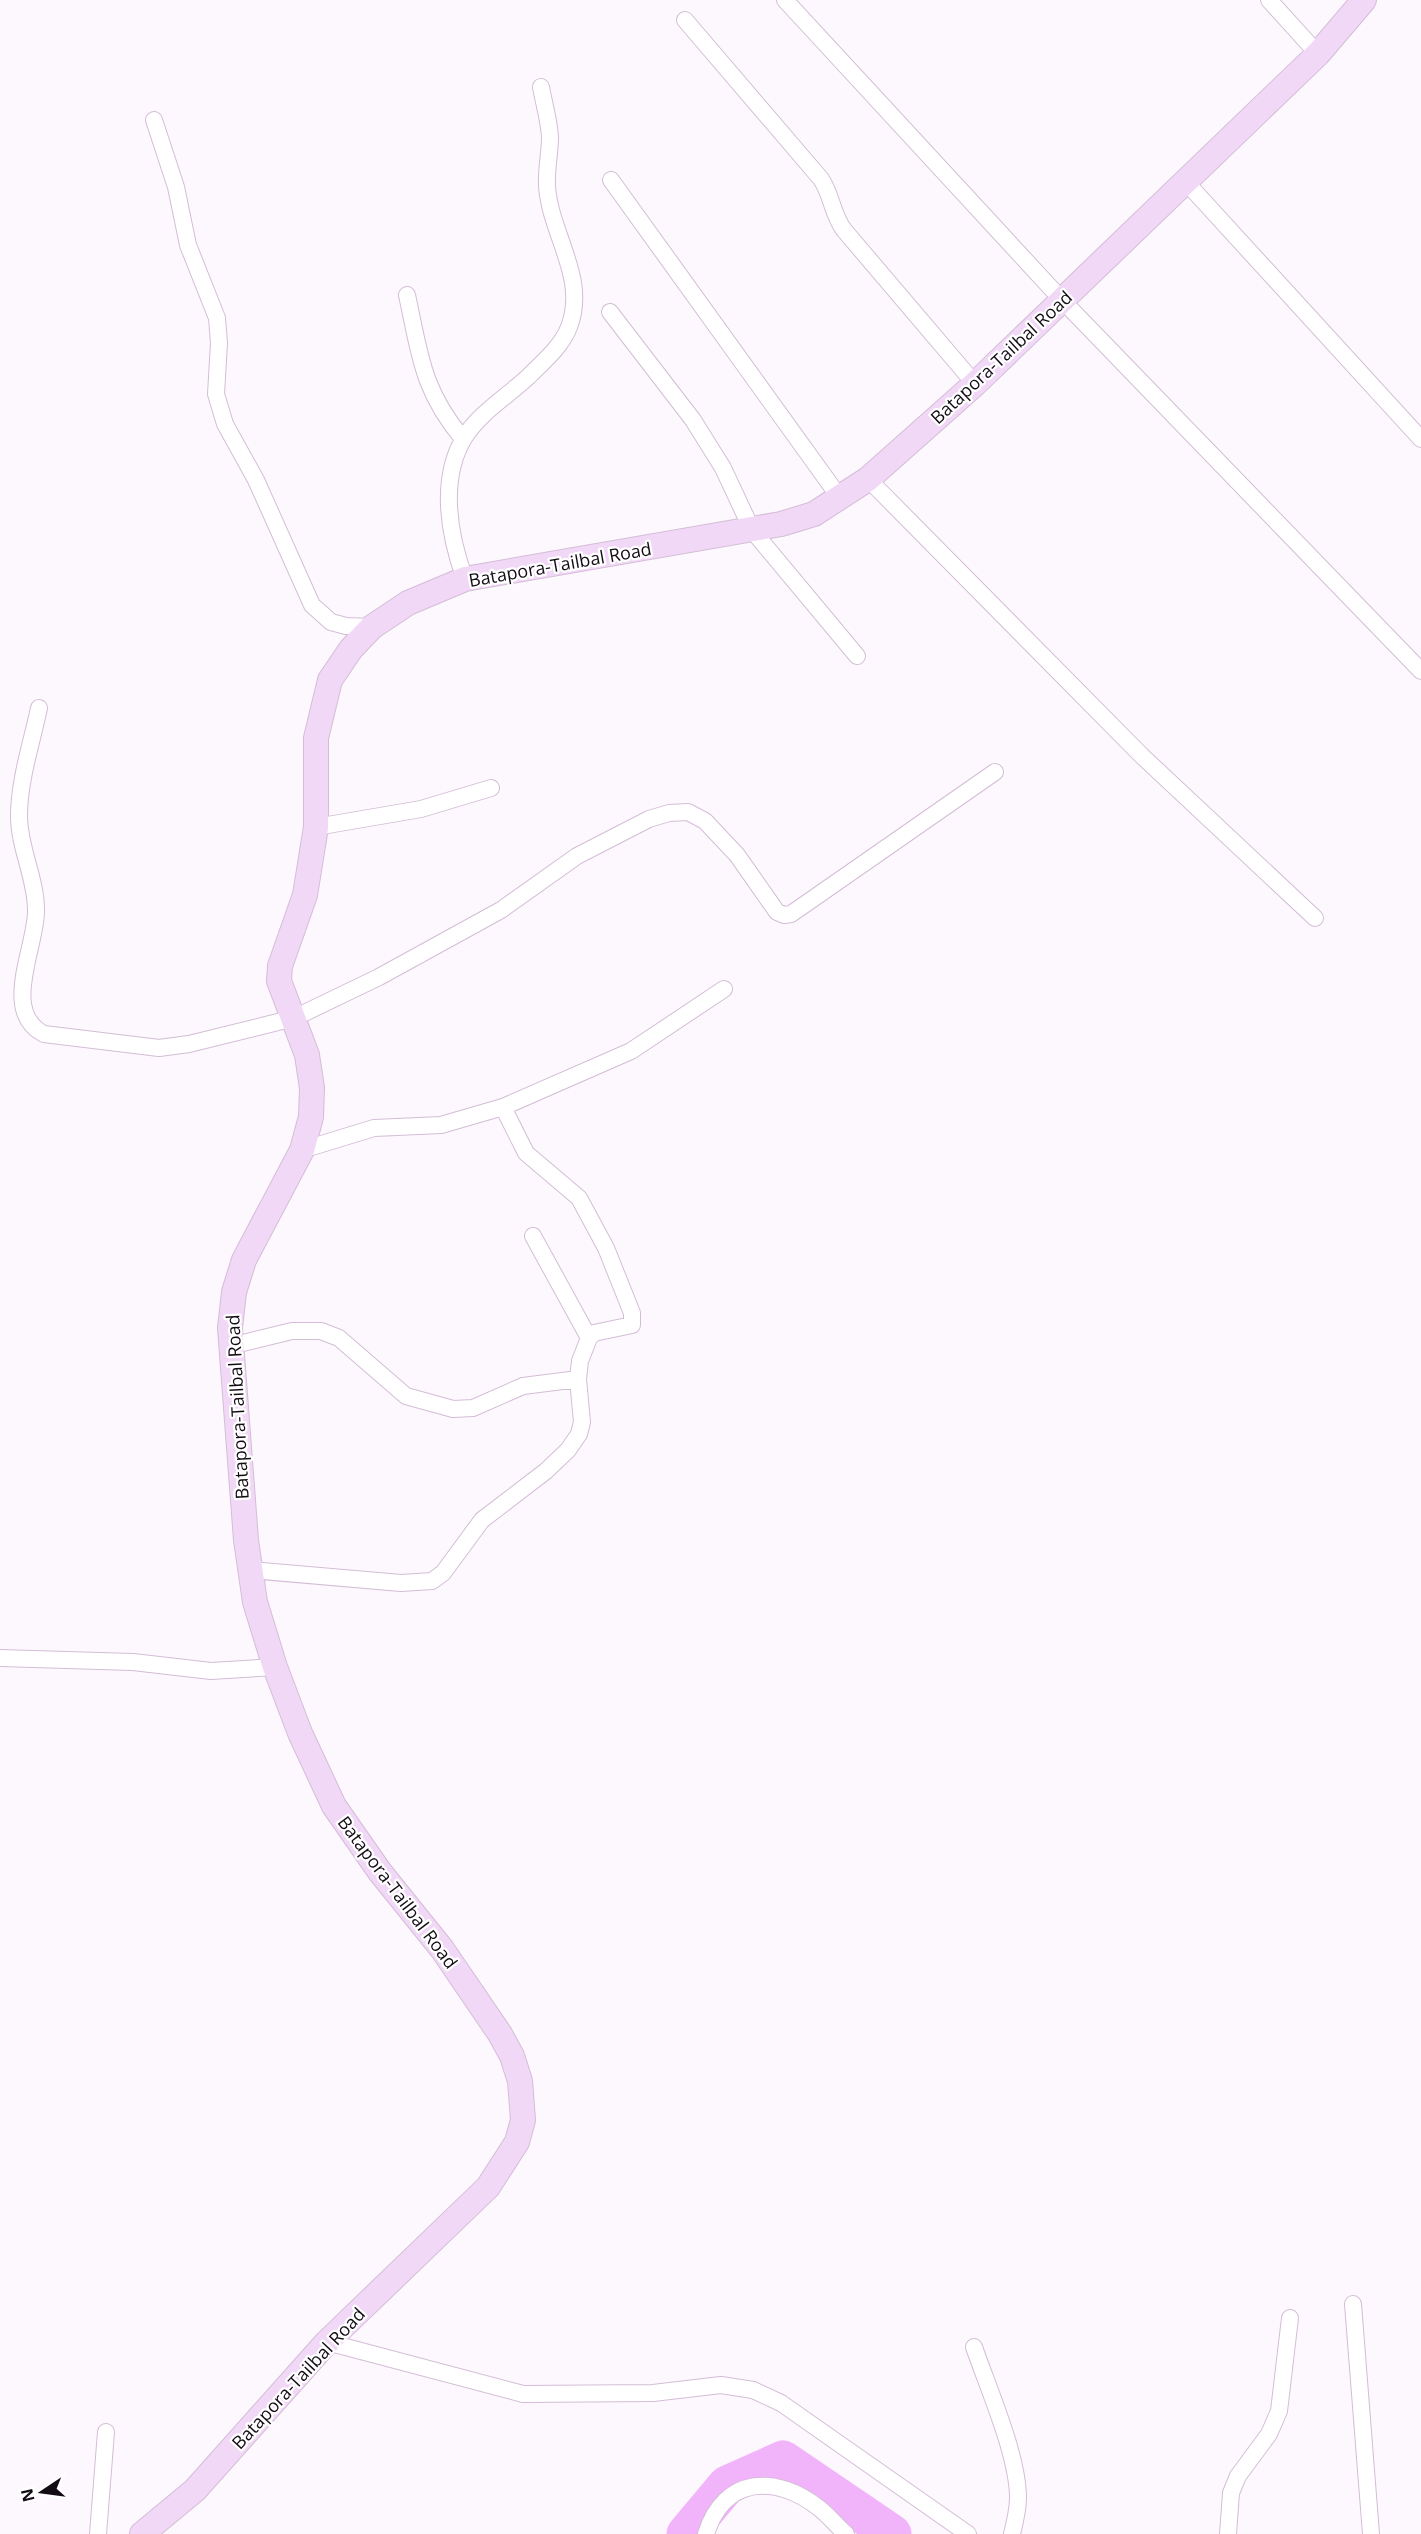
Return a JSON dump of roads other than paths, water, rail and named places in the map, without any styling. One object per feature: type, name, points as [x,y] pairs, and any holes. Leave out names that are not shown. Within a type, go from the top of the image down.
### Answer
[{"type":"main road","name":"Batapora-Tailbal Road","points":[[142,2534],[195,2490],[327,2342],[489,2187],[517,2142],[523,2120],[523,2099],[512,2056],[500,2034],[442,1949],[380,1872],[334,1806],[300,1733],[275,1667],[255,1602],[250,1570],[241,1496],[230,1328],[234,1292],[244,1260],[302,1150],[311,1117],[312,1088],[307,1055],[294,1018],[283,997],[279,981],[280,966],[305,895],[316,827],[316,738],[330,680],[351,649],[372,627],[408,603],[465,579],[752,530],[800,519],[840,498],[868,479],[975,384],[1318,54],[1364,0]]},
{"type":"street","points":[[785,0],[1062,300],[1421,671]]},
{"type":"street","points":[[1269,0],[1318,54]]},
{"type":"street","points":[[685,20],[821,179],[829,192],[835,218],[844,230],[975,384]]},
{"type":"street","points":[[465,579],[455,554],[449,495],[452,467],[464,439],[479,420],[560,343],[569,327],[574,305],[571,268],[547,188],[550,136],[541,87]]},
{"type":"street","points":[[154,120],[176,187],[188,245],[217,318],[219,343],[216,394],[225,424],[256,480],[312,605],[331,622],[346,626],[372,627]]},
{"type":"street","points":[[610,180],[840,498]]},
{"type":"street","points":[[1185,181],[1421,439]]},
{"type":"street","points":[[407,295],[423,370],[431,392],[447,419],[464,439]]},
{"type":"street","points":[[610,312],[693,420],[723,468],[752,530],[857,656]]},
{"type":"street","points":[[868,479],[1142,756],[1315,918]]},
{"type":"street","points":[[39,708],[19,815],[37,912],[22,985],[26,1011],[35,1029],[55,1035],[159,1048],[189,1044],[294,1018],[379,977],[501,910],[577,856],[649,819],[669,813],[688,812],[705,821],[737,855],[777,912],[784,915],[791,914],[995,772]]},
{"type":"street","points":[[316,827],[421,809],[491,788]]},
{"type":"street","points":[[302,1150],[374,1128],[441,1125],[503,1107],[631,1051],[724,990]]},
{"type":"street","points":[[250,1570],[401,1583],[432,1581],[443,1573],[482,1520],[546,1471],[579,1434],[582,1422],[578,1379],[580,1361],[589,1338],[594,1333],[632,1325],[632,1313],[606,1248],[579,1198],[525,1153],[503,1107]]},
{"type":"street","points":[[533,1236],[589,1338]]},
{"type":"street","points":[[231,1346],[292,1331],[321,1331],[339,1338],[406,1396],[453,1409],[481,1406],[523,1386],[578,1379]]},
{"type":"street","points":[[0,1658],[133,1662],[212,1671],[275,1667]]},
{"type":"street","points":[[1353,2304],[1371,2534]]},
{"type":"street","points":[[1228,2534],[1231,2493],[1238,2476],[1269,2434],[1279,2411],[1290,2318]]},
{"type":"street","points":[[327,2342],[524,2394],[653,2393],[721,2385],[753,2390],[781,2403],[968,2534]]},
{"type":"street","points":[[974,2347],[1003,2429],[1017,2483],[1017,2511],[1012,2534]]},
{"type":"street","points":[[98,2534],[106,2432]]},
{"type":"street","points":[[706,2534],[715,2512],[728,2499],[741,2488],[762,2484],[788,2490],[818,2507],[846,2534]]},
{"type":"waterway","points":[[686,2534],[727,2485],[783,2460],[892,2534]]}]
